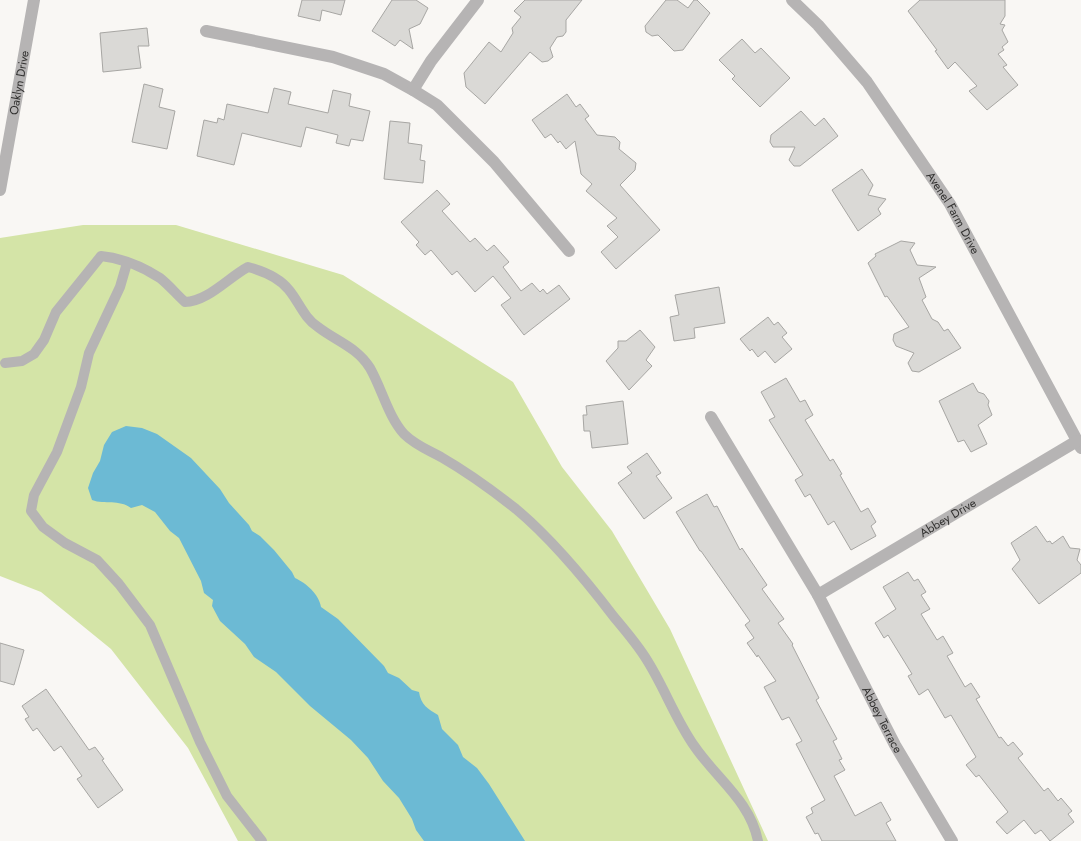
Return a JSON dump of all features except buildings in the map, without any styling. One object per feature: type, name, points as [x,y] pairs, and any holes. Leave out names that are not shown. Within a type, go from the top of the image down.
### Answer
[{"type":"street","name":"Oaklyn Drive","points":[[0,190],[34,0]]},
{"type":"street","points":[[413,90],[431,61],[478,0]]},
{"type":"street","name":"Avenel Farm Drive","points":[[792,0],[818,25],[867,82],[950,204],[1079,444]]},
{"type":"street","points":[[206,31],[333,57],[384,74],[413,90],[437,105],[494,162],[569,251]]},
{"type":"street","name":"Abbey Terrace","points":[[711,417],[818,595],[895,745],[952,841]]},
{"type":"street","name":"Abbey Drive","points":[[818,595],[1079,444]]},
{"type":"lane","points":[[5,363],[22,361],[34,354],[44,340],[56,312],[101,256],[118,258],[161,279],[185,302],[194,302],[248,267],[262,271],[276,278],[289,289],[305,314],[317,327],[354,349],[369,366],[393,417],[404,434],[417,445],[441,457],[490,489],[517,510],[575,569],[646,658],[679,722],[694,746],[730,788],[749,815],[756,830],[758,841]]},
{"type":"lane","points":[[127,263],[120,287],[89,353],[82,387],[58,452],[34,495],[31,511],[43,527],[65,543],[97,560],[119,584],[150,625],[200,742],[227,796],[262,841]]},
{"type":"green space","points":[[83,225],[176,225],[343,275],[513,382],[562,467],[612,531],[670,629],[768,841],[238,841],[188,748],[111,649],[41,592],[0,576],[0,238]]},
{"type":"water","points":[[126,426],[142,428],[157,434],[191,458],[220,489],[229,503],[249,525],[252,531],[260,536],[274,550],[295,578],[315,593],[321,607],[338,619],[384,666],[388,673],[399,678],[412,690],[419,692],[423,703],[428,709],[438,715],[442,729],[458,745],[463,757],[477,768],[489,784],[525,841],[424,841],[416,830],[412,819],[399,798],[383,781],[368,758],[351,740],[310,706],[276,672],[254,657],[245,644],[220,621],[212,606],[213,600],[204,593],[201,581],[179,538],[170,531],[155,512],[142,505],[131,508],[122,504],[92,500],[88,488],[93,473],[100,461],[104,445],[112,432]]}]
